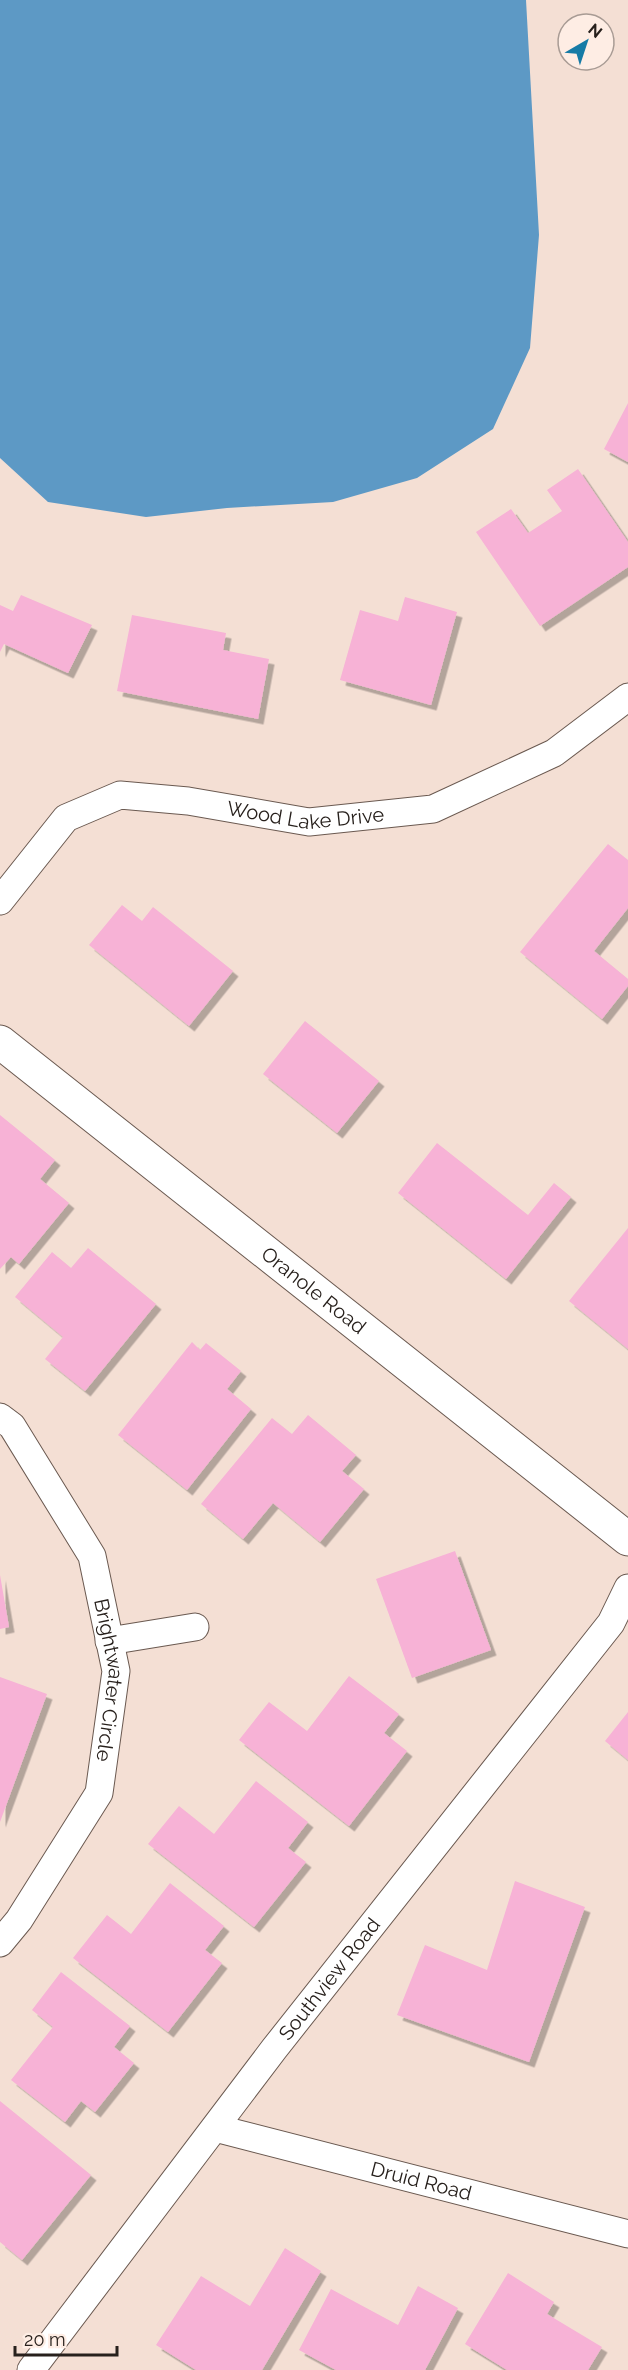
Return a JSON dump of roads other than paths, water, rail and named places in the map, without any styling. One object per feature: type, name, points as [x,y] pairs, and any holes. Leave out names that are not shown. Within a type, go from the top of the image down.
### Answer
[{"type":"street","name":"Wood Lake Drive","points":[[0,901],[66,818],[120,795],[188,801],[309,822],[433,808],[554,753],[628,697]]},
{"type":"street","name":"Oranole Road","points":[[0,1042],[628,1539]]},
{"type":"street","name":"Brightwater Circle","points":[[0,1417],[12,1426],[92,1556],[116,1671],[99,1793],[19,1920],[0,1943]]},
{"type":"street","name":"Southview Road","points":[[31,2370],[274,2049],[611,1623],[628,1588]]},
{"type":"street","points":[[110,1641],[195,1627]]},
{"type":"street","name":"Druid Road","points":[[215,2128],[628,2234]]},
{"type":"water","points":[[0,0],[526,0],[539,235],[530,348],[493,429],[417,478],[333,502],[227,508],[146,517],[48,502],[0,458]]}]
